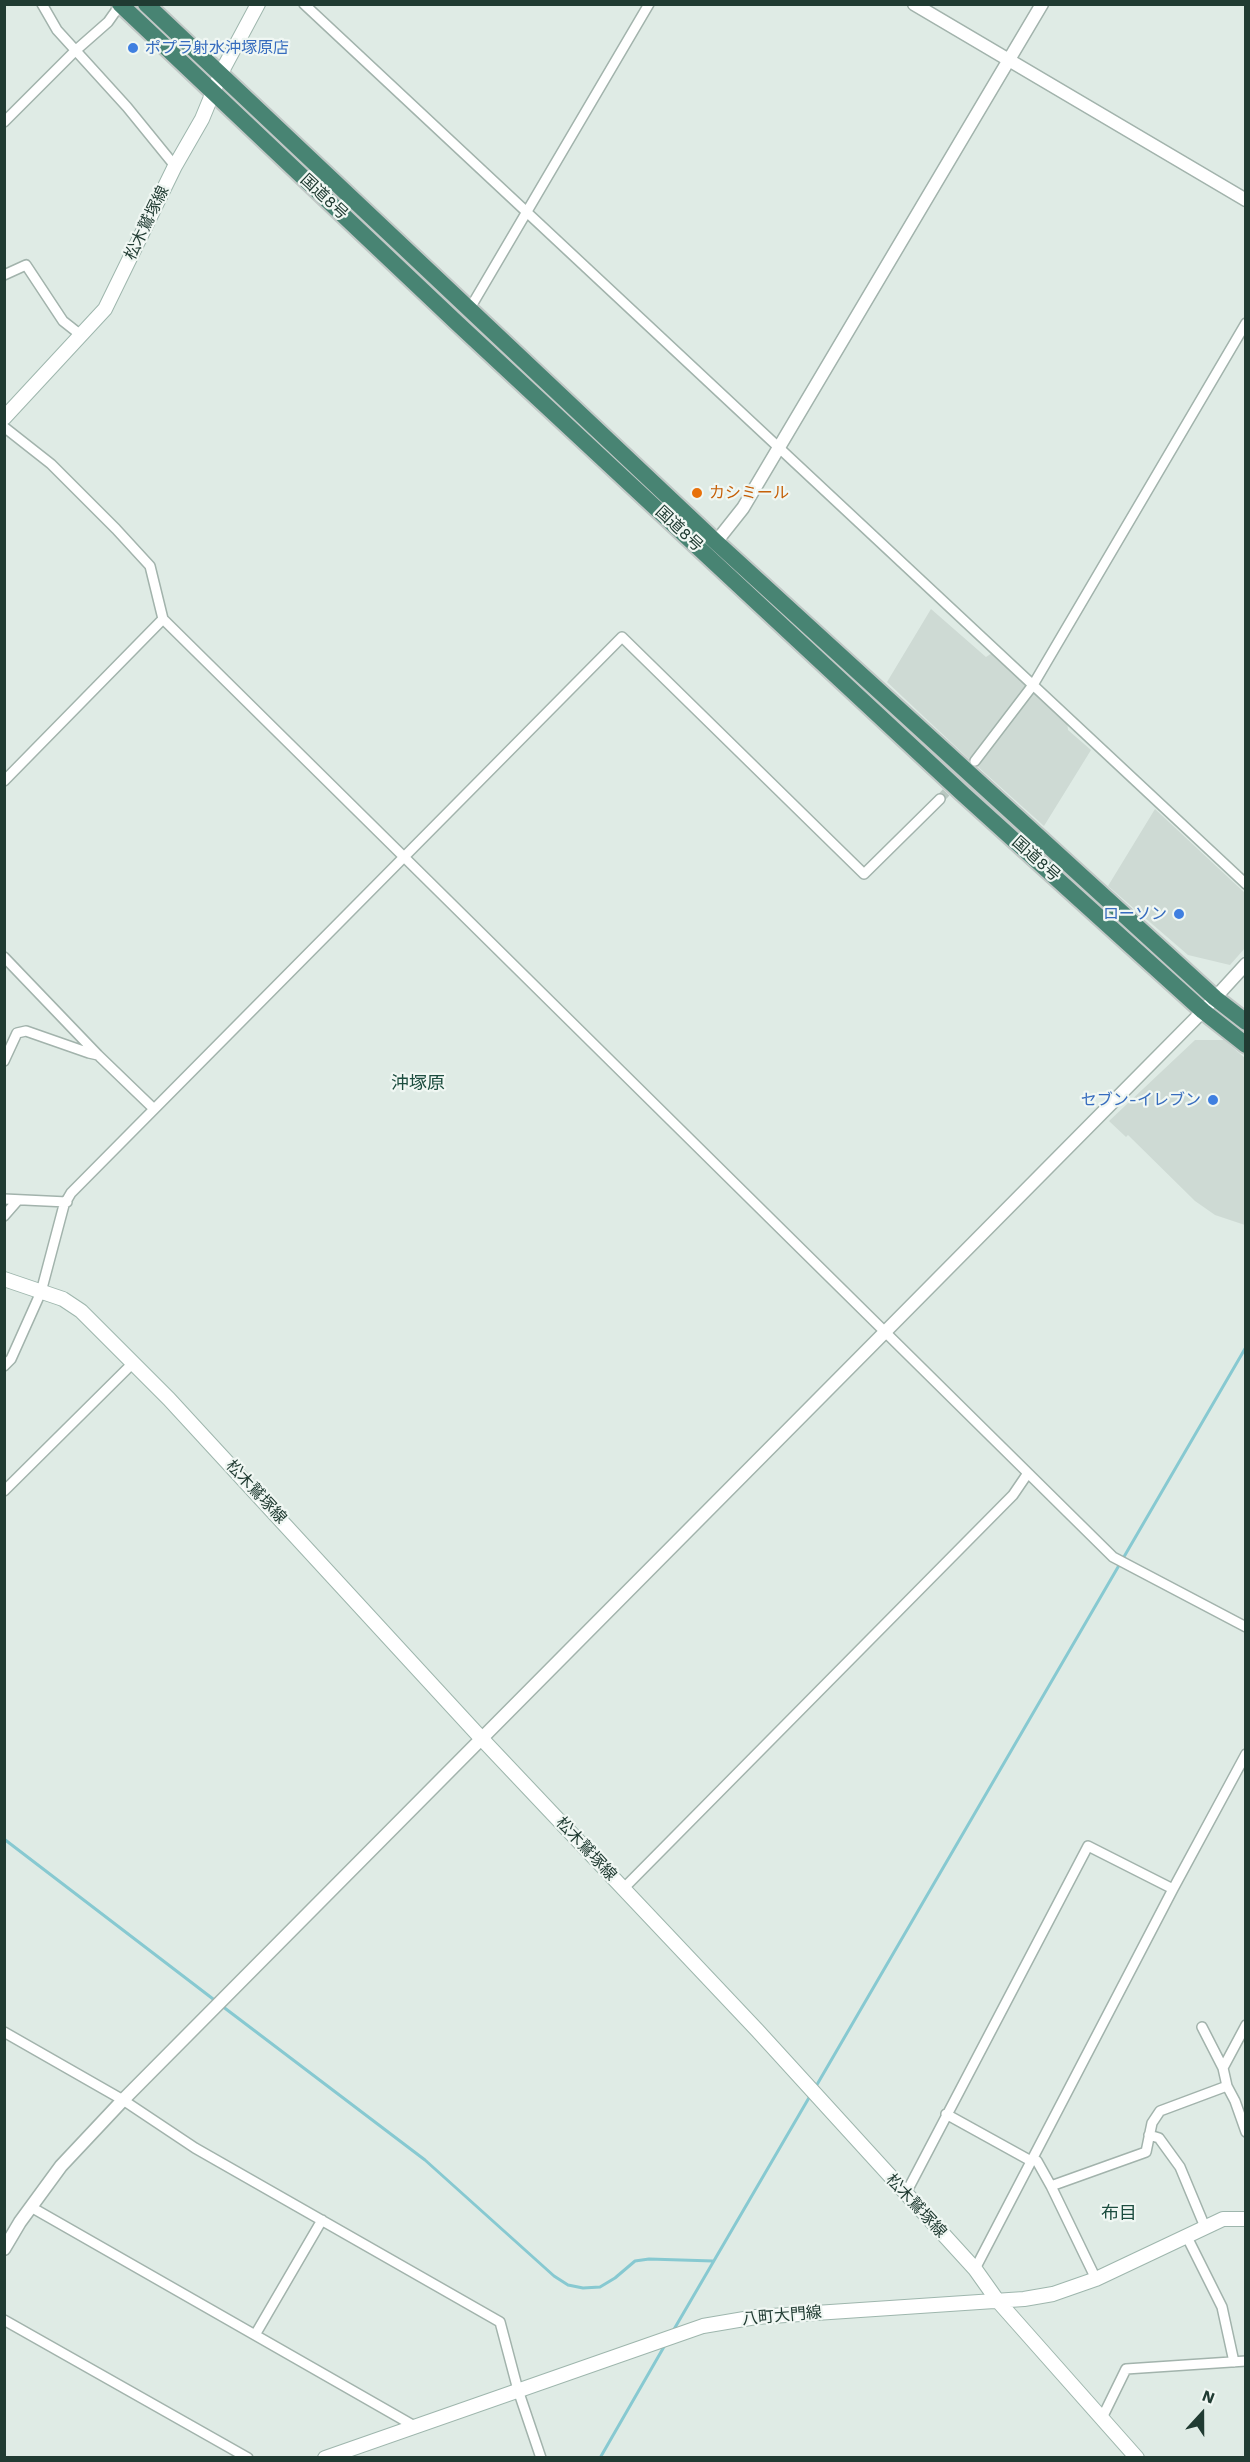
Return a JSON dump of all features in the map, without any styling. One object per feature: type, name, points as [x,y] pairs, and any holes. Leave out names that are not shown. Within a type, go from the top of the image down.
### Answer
[{"type":"highway","name":"国道8号","points":[[146,4],[716,542],[1215,998],[1245,1022]]},
{"type":"highway","name":"国道8号","points":[[120,5],[457,323],[963,794],[1203,1011],[1245,1045]]},
{"type":"main road","name":"松木鷲塚線","points":[[4,418],[105,309],[258,4]]},
{"type":"main road","name":"松木鷲塚線","points":[[4,1279],[63,1299],[81,1311],[133,1363],[254,1489],[482,1738],[799,2076],[975,2269],[997,2300],[1137,2457]]},
{"type":"main road","name":"八町大門線","points":[[325,2457],[704,2326],[756,2317],[1053,2294],[1096,2279],[1224,2219],[1245,2219]]},
{"type":"street","points":[[42,4],[57,30],[127,107],[175,166]]},
{"type":"street","points":[[304,4],[1245,884]]},
{"type":"street","points":[[469,310],[649,4]]},
{"type":"street","points":[[914,4],[1245,200]]},
{"type":"street","points":[[716,542],[743,508],[1042,4]]},
{"type":"street","points":[[4,122],[75,51],[108,22],[120,5]]},
{"type":"street","points":[[4,275],[26,265],[63,321],[82,336]]},
{"type":"street","points":[[975,761],[1033,685],[1245,324]]},
{"type":"street","points":[[4,427],[51,464],[150,566],[163,619],[1113,1557],[1245,1627]]},
{"type":"street","points":[[4,781],[163,619]]},
{"type":"street","points":[[4,1366],[11,1359],[40,1292],[71,1193],[622,638],[864,874],[940,800]]},
{"type":"street","points":[[4,957],[154,1109]]},
{"type":"street","points":[[4,2249],[61,2166],[123,2100],[1203,1011],[1245,964]]},
{"type":"street","points":[[4,1061],[9,1039],[26,1031],[98,1054]]},
{"type":"street","points":[[4,1199],[67,1202]]},
{"type":"street","points":[[4,1216],[18,1200]]},
{"type":"street","points":[[4,1491],[133,1363]]},
{"type":"street","points":[[623,1889],[1013,1495],[1028,1473]]},
{"type":"street","points":[[975,2269],[1245,1754]]},
{"type":"street","points":[[905,2194],[1088,1846],[1173,1889]]},
{"type":"street","points":[[1223,2068],[1245,2025]]},
{"type":"street","points":[[1202,2026],[1223,2068],[1227,2086],[1235,2101],[1245,2132]]},
{"type":"street","points":[[4,2032],[123,2100],[195,2148],[500,2322],[518,2390],[541,2457]]},
{"type":"street","points":[[1051,2186],[1146,2152],[1152,2123],[1160,2110],[1227,2086]]},
{"type":"street","points":[[1235,2101],[1245,2104]]},
{"type":"street","points":[[946,2114],[1037,2162],[1096,2279]]},
{"type":"street","points":[[1149,2135],[1159,2138],[1180,2167],[1205,2227]]},
{"type":"street","points":[[31,2207],[416,2427]]},
{"type":"street","points":[[255,2335],[322,2220]]},
{"type":"street","points":[[1186,2236],[1222,2307],[1234,2362]]},
{"type":"street","points":[[4,2320],[248,2457]]},
{"type":"street","points":[[1102,2418],[1126,2369],[1245,2361]]},
{"type":"shaded area","points":[[931,609],[986,657],[992,653],[1027,685],[971,761],[887,682]]},
{"type":"shaded area","points":[[1036,691],[1067,722],[1068,730],[1091,750],[1044,826],[977,766],[1032,692]]},
{"type":"shaded area","points":[[1155,809],[1245,893],[1245,948],[1230,965],[1188,955],[1108,886]]},
{"type":"shaded area","points":[[1195,1040],[1224,1040],[1245,1058],[1245,1225],[1215,1215],[1195,1201],[1128,1135],[1126,1137],[1109,1121]]},
{"type":"waterway","points":[[815,2088],[1246,1347]]},
{"type":"waterway","points":[[4,1839],[217,2002]]},
{"type":"waterway","points":[[222,2006],[425,2160],[554,2276],[568,2285],[583,2288],[600,2287],[635,2261],[649,2259],[713,2261]]},
{"type":"waterway","points":[[673,2331],[810,2096]]},
{"type":"waterway","points":[[600,2458],[665,2345]]},
{"type":"tunnel","points":[[940,799],[969,768]]},
{"type":"place","name":"ポプラ射水沖塚原店","points":[[133,48]]},
{"type":"place","name":"カシミール","points":[[697,493]]},
{"type":"place","name":"ローソン","points":[[1179,914]]},
{"type":"place","name":"セブン-イレブン","points":[[1213,1100]]},
{"type":"district","name":"沖塚原","points":[[418,1084]]},
{"type":"district","name":"布目","points":[[1119,2214]]}]
